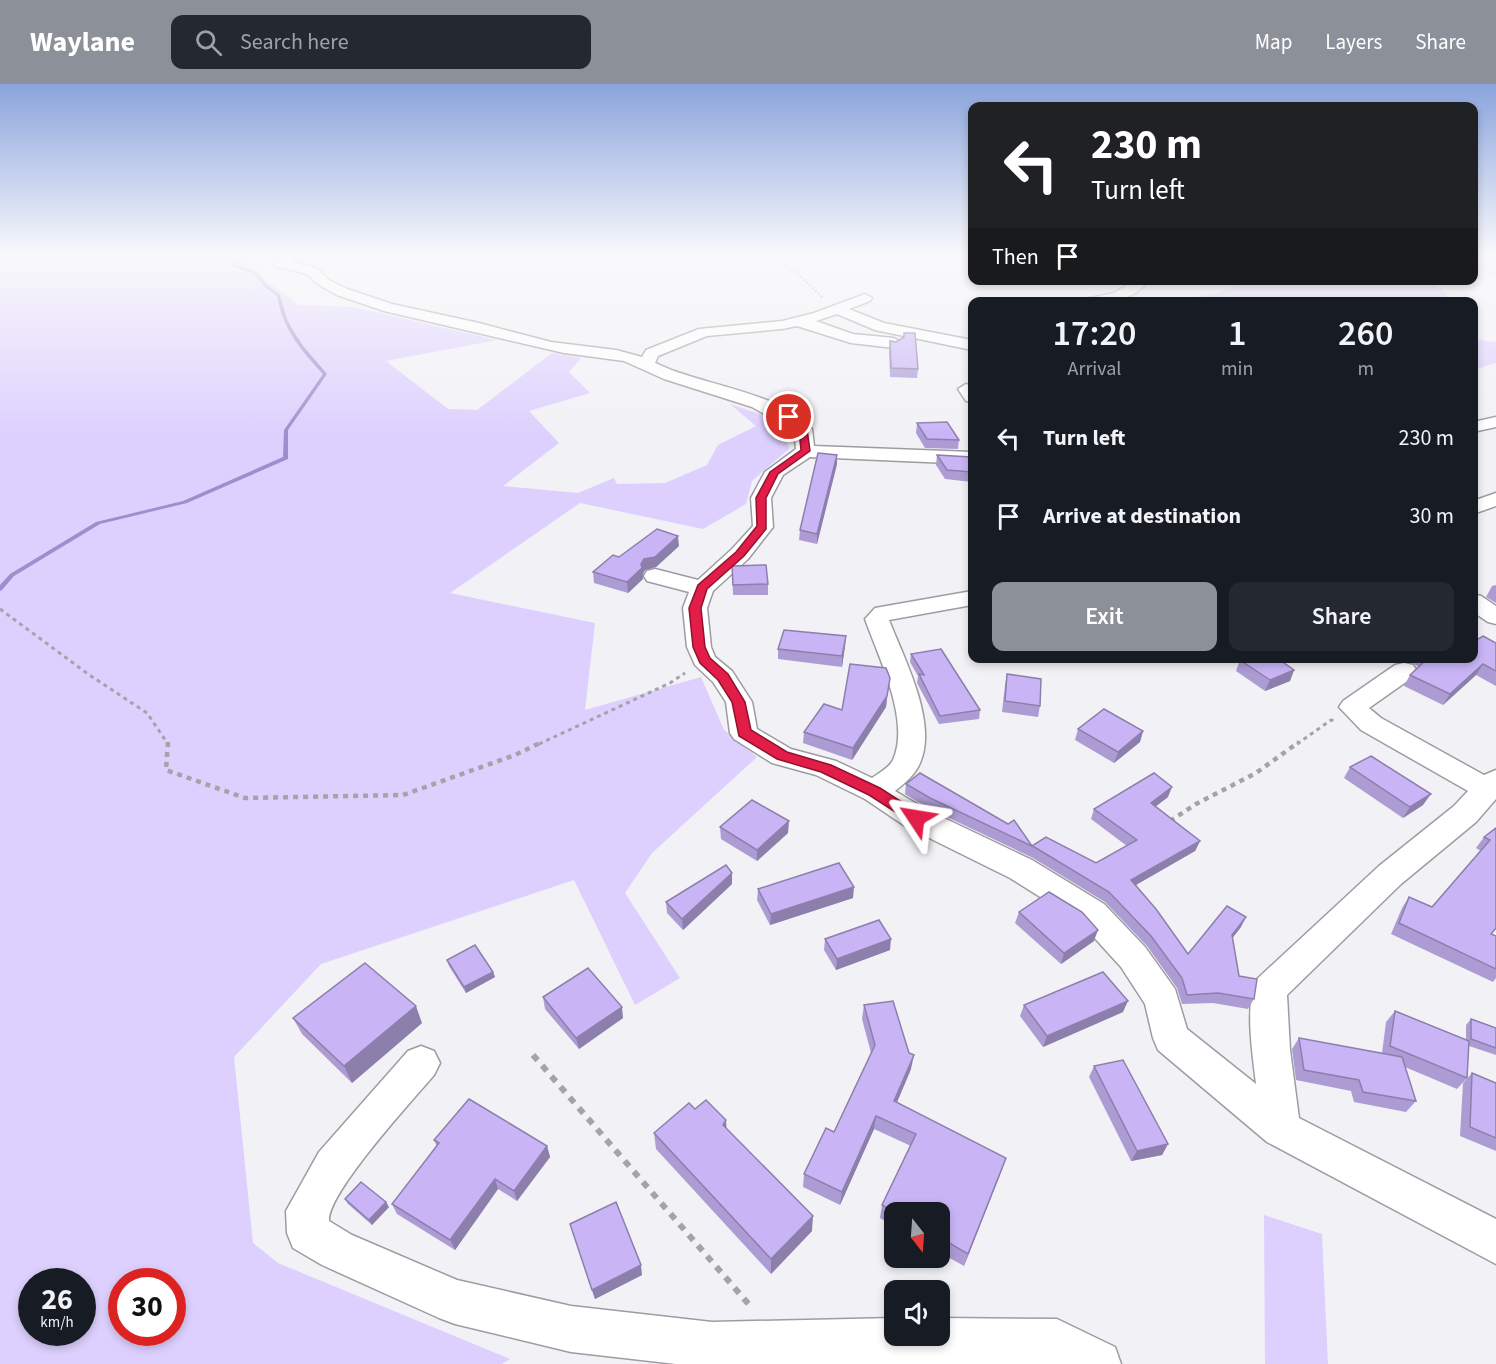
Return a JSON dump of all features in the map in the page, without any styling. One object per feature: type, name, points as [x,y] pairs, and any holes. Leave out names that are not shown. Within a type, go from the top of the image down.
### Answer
[{"type":"street","points":[[422,316],[475,326],[576,351],[620,355],[647,364],[675,378],[746,399],[789,417],[803,429],[806,451]]},
{"type":"street","points":[[647,364],[651,353],[704,332],[761,328],[816,316]]},
{"type":"street","points":[[857,316],[880,327],[968,344]]},
{"type":"street","points":[[795,322],[811,324],[851,338],[894,343]]},
{"type":"street","points":[[1478,426],[1496,422]]},
{"type":"street","points":[[968,458],[806,451],[774,472],[761,498],[763,527],[740,554],[702,588],[695,608],[699,647],[704,660],[723,677],[739,702],[744,733],[782,756],[826,768],[875,792],[916,818],[1021,869],[1092,913],[1133,957],[1162,1000],[1171,1038],[1281,1129],[1496,1242]]},
{"type":"street","points":[[1478,506],[1496,499]]},
{"type":"street","points":[[655,576],[702,588]]},
{"type":"street","points":[[875,792],[906,765],[912,736],[905,700],[877,619],[883,613],[968,598]]},
{"type":"street","points":[[1478,605],[1496,618]]},
{"type":"street","points":[[1281,1129],[1271,1050],[1269,990],[1390,875],[1465,814],[1492,784],[1371,724],[1352,706],[1404,671]]},
{"type":"street","points":[[421,1063],[333,1166],[307,1211],[308,1233],[337,1250],[455,1302],[571,1329],[712,1345],[1057,1342],[1098,1364]]},
{"type":"path","points":[[0,609],[88,674],[147,713],[168,741],[166,770],[245,798],[403,795],[515,755],[670,683],[704,660]]},
{"type":"path","points":[[1167,823],[1196,804],[1256,773],[1331,720],[1371,724]]},
{"type":"path","points":[[533,1055],[782,1343]]},
{"type":"shaded area","points":[[0,316],[392,316],[497,340],[386,361],[448,409],[477,410],[552,353],[581,358],[569,372],[590,393],[529,411],[559,443],[503,486],[578,493],[614,478],[617,484],[665,483],[707,465],[718,445],[756,426],[730,404],[771,418],[790,448],[752,481],[746,504],[703,529],[580,503],[450,593],[595,623],[585,710],[701,677],[724,730],[757,757],[652,853],[625,893],[680,978],[635,1005],[574,880],[321,964],[234,1057],[253,1243],[278,1263],[510,1359],[502,1364],[0,1364]]},
{"type":"shaded area","points":[[1478,340],[1496,342],[1496,363],[1478,368]]},
{"type":"shaded area","points":[[1264,1215],[1322,1234],[1328,1364],[1265,1364]]},
{"type":"building","points":[[904,333],[915,333],[918,369],[891,368],[890,341],[896,342],[904,337]]},
{"type":"building","points":[[947,422],[959,440],[927,439],[917,423]]},
{"type":"building","points":[[818,453],[837,455],[817,534],[800,530]]},
{"type":"building","points":[[937,455],[968,457],[968,472],[947,470]]},
{"type":"building","points":[[657,529],[678,536],[655,557],[644,559],[641,564],[642,568],[627,582],[593,572],[613,555],[619,557]]},
{"type":"building","points":[[766,565],[768,584],[733,585],[732,566]]},
{"type":"building","points":[[784,630],[846,636],[842,656],[778,649]]},
{"type":"building","points":[[1483,636],[1496,643],[1496,671],[1483,664],[1450,694],[1410,675],[1423,663],[1478,663],[1478,639]]},
{"type":"building","points":[[941,649],[980,710],[940,716],[919,674],[924,675],[911,654]]},
{"type":"building","points":[[1244,663],[1284,663],[1294,670],[1270,680]]},
{"type":"building","points":[[850,664],[886,668],[890,678],[887,696],[853,748],[804,732],[824,704],[842,710]]},
{"type":"building","points":[[1007,674],[1041,679],[1040,706],[1005,701]]},
{"type":"building","points":[[1104,709],[1143,731],[1118,752],[1078,729]]},
{"type":"building","points":[[1371,756],[1431,794],[1410,807],[1350,767]]},
{"type":"building","points":[[920,773],[1008,824],[1014,820],[1032,846],[1046,837],[1096,863],[1137,840],[1094,809],[1154,773],[1172,787],[1151,803],[1200,841],[1131,880],[1156,909],[1188,954],[1227,906],[1246,917],[1232,935],[1239,976],[1257,979],[1254,999],[1218,993],[1187,995],[1182,978],[1151,936],[1109,892],[1036,848],[930,798],[906,784]]},
{"type":"building","points":[[752,800],[789,821],[757,850],[720,827]]},
{"type":"building","points":[[1496,828],[1496,928],[1491,934],[1496,936],[1496,969],[1399,923],[1409,897],[1432,907],[1490,840],[1484,837]]},
{"type":"building","points":[[839,863],[854,887],[771,914],[758,889]]},
{"type":"building","points":[[726,865],[732,873],[682,919],[666,902]]},
{"type":"building","points":[[1049,892],[1082,912],[1098,930],[1064,953],[1019,912]]},
{"type":"building","points":[[879,920],[891,939],[837,959],[825,939]]},
{"type":"building","points":[[475,945],[493,972],[464,987],[447,960]]},
{"type":"building","points":[[365,963],[416,1006],[344,1066],[293,1018]]},
{"type":"building","points":[[588,968],[622,1007],[576,1038],[543,997]]},
{"type":"building","points":[[1103,972],[1128,1001],[1047,1036],[1024,1005]]},
{"type":"building","points":[[893,1001],[909,1053],[914,1055],[894,1101],[1006,1158],[968,1254],[950,1243],[950,1202],[884,1202],[884,1206],[882,1205],[916,1134],[876,1116],[842,1192],[804,1174],[826,1128],[834,1132],[875,1045],[864,1005]]},
{"type":"building","points":[[1395,1011],[1469,1041],[1467,1078],[1390,1046]]},
{"type":"building","points":[[1471,1019],[1496,1028],[1496,1048],[1471,1039]]},
{"type":"building","points":[[1299,1038],[1402,1057],[1416,1101],[1363,1092],[1359,1080],[1304,1070]]},
{"type":"building","points":[[1123,1060],[1168,1144],[1137,1151],[1094,1066]]},
{"type":"building","points":[[1472,1073],[1496,1083],[1496,1138],[1470,1127]]},
{"type":"building","points":[[469,1099],[547,1146],[514,1191],[495,1179],[450,1240],[392,1204],[439,1143],[434,1140]]},
{"type":"building","points":[[706,1100],[726,1120],[723,1125],[813,1216],[771,1259],[654,1133],[689,1103],[695,1109]]},
{"type":"building","points":[[361,1182],[386,1202],[369,1220],[345,1199]]},
{"type":"building","points":[[616,1202],[641,1265],[592,1290],[570,1224]]},
{"type":"waterway","points":[[0,589],[12,575],[98,523],[185,502],[286,458],[286,430],[325,374],[302,348],[284,316]]},
{"type":"route","points":[[789,417],[803,429],[806,451],[774,472],[761,498],[763,527],[740,554],[702,588],[695,608],[699,647],[704,660],[723,677],[739,702],[744,733],[782,756],[826,768],[875,792],[916,818]]}]
